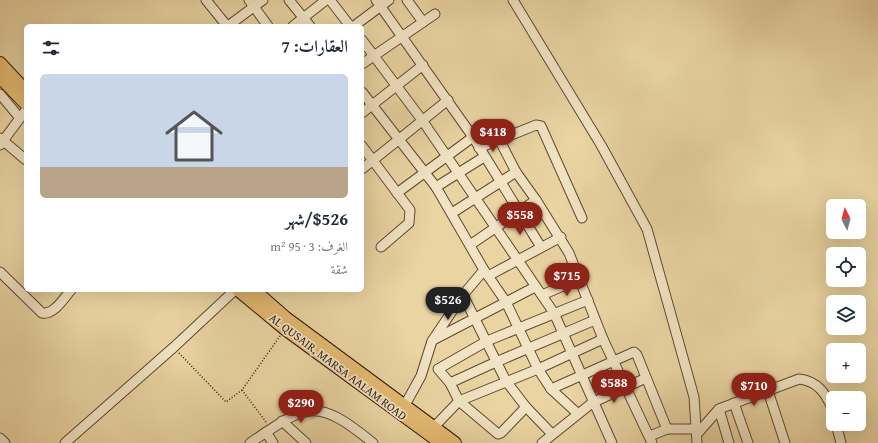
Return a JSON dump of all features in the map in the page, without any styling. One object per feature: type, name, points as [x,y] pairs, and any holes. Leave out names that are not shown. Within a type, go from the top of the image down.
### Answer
[{"type":"main road","points":[[0,62],[24,89]]},
{"type":"main road","points":[[0,77],[24,102]]},
{"type":"main road","name":"AL QUSAIR, MARSA AALAM ROAD","points":[[239,292],[285,329],[433,437],[455,443]]},
{"type":"main road","name":"AL QUSAIR, MARSA AALAM ROAD","points":[[256,292],[286,318],[405,406],[433,437]]},
{"type":"street","points":[[206,0],[226,24]]},
{"type":"street","points":[[230,24],[251,4],[263,0]]},
{"type":"street","points":[[289,0],[308,24]]},
{"type":"street","points":[[296,24],[326,0]]},
{"type":"street","points":[[330,0],[348,24]]},
{"type":"street","points":[[356,24],[378,3],[389,0]]},
{"type":"street","points":[[407,0],[423,22]]},
{"type":"street","points":[[513,0],[602,145],[647,230],[694,397],[697,435]]},
{"type":"street","points":[[378,3],[473,137],[541,247]]},
{"type":"street","points":[[251,4],[266,24]]},
{"type":"street","points":[[364,62],[435,14]]},
{"type":"street","points":[[364,42],[397,85],[447,155],[554,313],[592,403],[612,443]]},
{"type":"street","points":[[364,111],[423,65]]},
{"type":"street","points":[[0,94],[23,114],[1,141],[24,158]]},
{"type":"street","points":[[364,95],[436,187],[486,273],[506,302],[538,368],[551,389],[577,413]]},
{"type":"street","points":[[364,167],[372,159],[448,100]]},
{"type":"street","points":[[479,148],[499,138],[536,126],[541,126],[582,218]]},
{"type":"street","points":[[397,193],[473,137]]},
{"type":"street","points":[[499,138],[516,172],[570,253],[595,320],[651,440],[667,429],[697,435]]},
{"type":"street","points":[[364,149],[397,193],[409,206],[409,223],[381,247]]},
{"type":"street","points":[[436,187],[484,157]]},
{"type":"street","points":[[452,213],[516,172]]},
{"type":"street","points":[[470,245],[536,200]]},
{"type":"street","points":[[405,406],[421,376],[432,341],[463,295],[486,273],[518,260],[560,237]]},
{"type":"street","points":[[0,272],[42,313],[48,313],[54,309],[69,292]]},
{"type":"street","points":[[542,296],[579,279]]},
{"type":"street","points":[[432,341],[535,287]]},
{"type":"street","points":[[65,443],[174,348],[235,292]]},
{"type":"street","points":[[463,295],[506,381],[526,407],[552,434]]},
{"type":"street","points":[[438,369],[487,341],[588,300]]},
{"type":"street","points":[[450,383],[562,333],[595,320]]},
{"type":"street","points":[[433,437],[459,401],[604,339]]},
{"type":"street","points":[[551,389],[634,352],[637,355],[667,429]]},
{"type":"street","points":[[427,357],[450,383],[459,401],[498,434],[501,433],[526,407]]},
{"type":"street","points":[[542,443],[577,413],[592,403],[646,378]]},
{"type":"street","points":[[697,435],[719,409],[799,379],[813,382],[826,394]]},
{"type":"street","points":[[768,391],[785,443]]},
{"type":"street","points":[[734,403],[748,443]]},
{"type":"street","points":[[719,409],[729,443]]},
{"type":"street","points":[[250,443],[282,421],[307,410],[323,410],[349,423],[372,443]]},
{"type":"street","points":[[282,421],[306,443]]},
{"type":"street","points":[[268,430],[273,443]]},
{"type":"street","points":[[838,431],[841,443]]},
{"type":"street","points":[[0,438],[5,443]]},
{"type":"path","points":[[174,348],[226,402],[242,390],[285,329]]},
{"type":"path","points":[[242,390],[268,430]]}]
